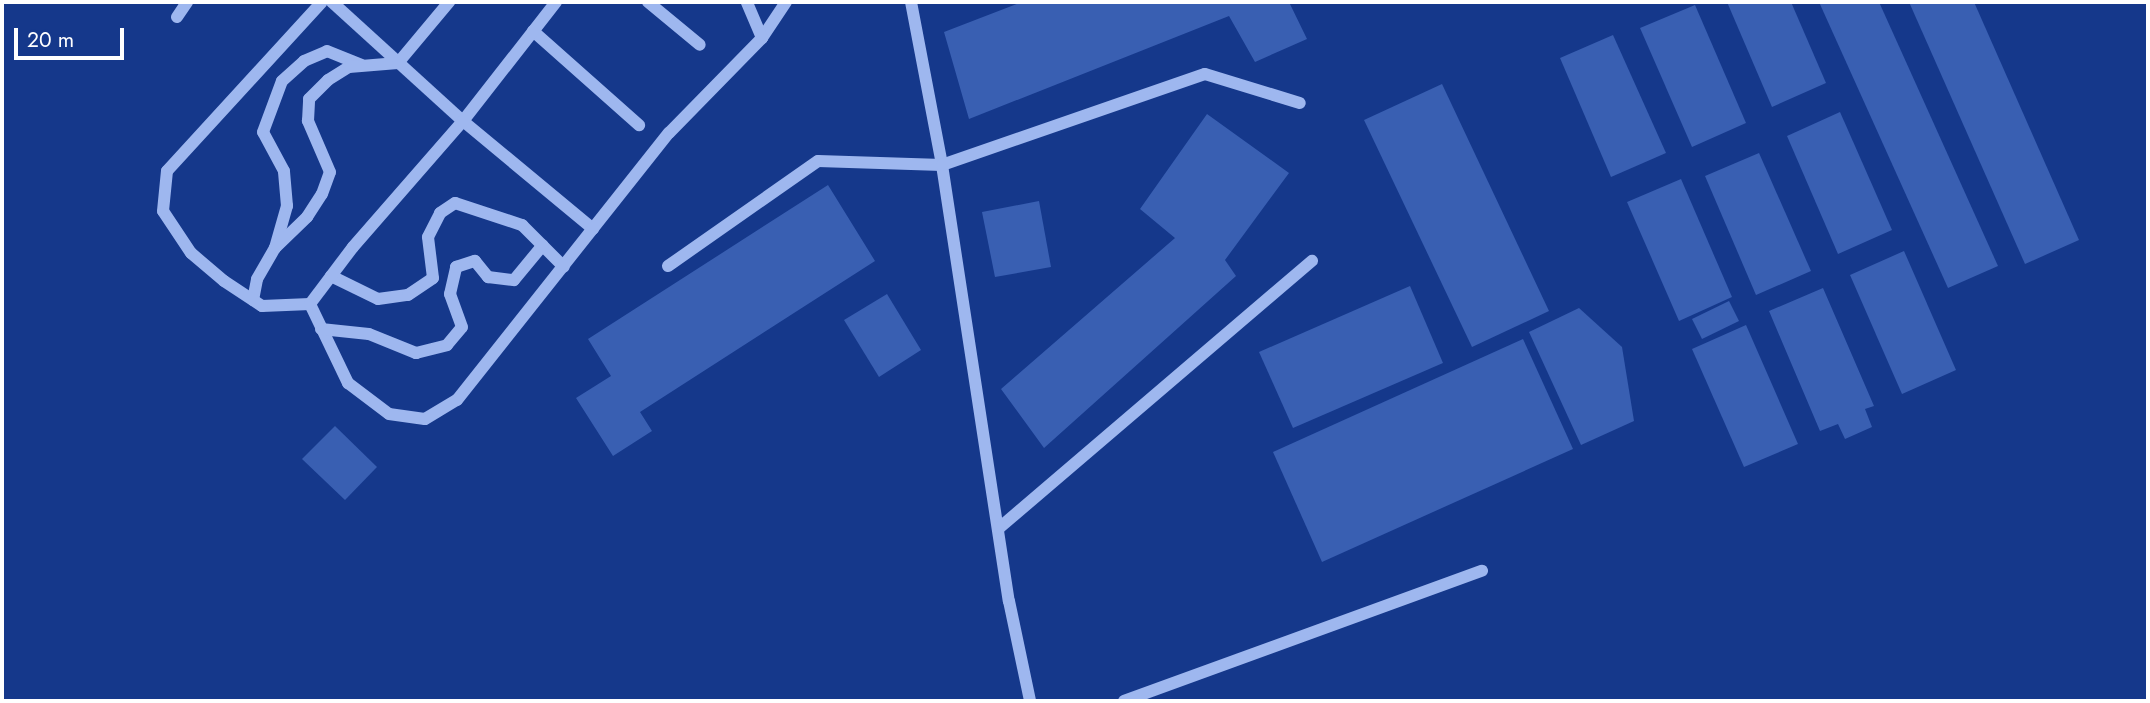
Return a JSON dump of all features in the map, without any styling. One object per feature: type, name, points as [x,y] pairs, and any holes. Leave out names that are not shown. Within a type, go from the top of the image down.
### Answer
[{"type":"street","points":[[177,17],[187,2]]},
{"type":"street","points":[[310,304],[262,306],[191,253],[163,211],[167,171],[321,2]]},
{"type":"street","points":[[332,2],[463,121],[593,229]]},
{"type":"street","points":[[275,248],[307,217],[322,194],[330,172],[308,121],[309,99],[328,80],[349,68],[398,63],[449,2]]},
{"type":"street","points":[[310,304],[463,121],[556,2]]},
{"type":"street","points":[[648,2],[701,45]]},
{"type":"street","points":[[747,2],[762,38]]},
{"type":"street","points":[[310,304],[348,383],[389,414],[425,419],[457,400],[669,133],[762,38],[786,2]]},
{"type":"street","points":[[911,2],[942,165],[998,529],[1030,701]]},
{"type":"street","points":[[533,31],[639,125]]},
{"type":"street","points":[[253,300],[257,279],[275,248],[287,206],[284,171],[263,132],[282,81],[304,61],[327,51],[362,66]]},
{"type":"street","points":[[668,266],[818,161],[942,165],[1205,74],[1300,103]]},
{"type":"street","points":[[331,276],[378,299],[408,295],[433,278],[428,237],[440,213],[455,203],[522,225],[564,267]]},
{"type":"street","points":[[321,329],[369,334],[416,353],[447,345],[461,327],[450,294],[456,267],[475,261],[488,277],[514,280],[542,245]]},
{"type":"street","points":[[998,529],[1312,261]]},
{"type":"street","points":[[1124,701],[1482,571]]},
{"type":"building","points":[[1022,2],[1289,2],[1307,39],[1255,62],[1229,16],[969,119],[944,32]]},
{"type":"building","points":[[1727,2],[1791,2],[1826,83],[1772,107]]},
{"type":"building","points":[[1819,2],[1879,2],[1998,266],[1948,288]]},
{"type":"building","points":[[1909,2],[1974,2],[2079,240],[2025,264]]},
{"type":"building","points":[[1695,5],[1746,123],[1692,147],[1640,28]]},
{"type":"building","points":[[1613,35],[1666,153],[1611,177],[1560,58]]},
{"type":"building","points":[[1442,84],[1549,311],[1472,347],[1364,120]]},
{"type":"building","points":[[1840,112],[1892,230],[1838,254],[1787,136]]},
{"type":"building","points":[[1207,114],[1289,173],[1225,260],[1236,276],[1044,448],[1001,389],[1175,238],[1140,209]]},
{"type":"building","points":[[1759,153],[1811,271],[1756,295],[1705,176]]},
{"type":"building","points":[[1681,179],[1732,297],[1679,321],[1627,202]]},
{"type":"building","points":[[828,185],[875,261],[640,412],[652,431],[613,456],[576,398],[611,376],[588,339]]},
{"type":"building","points":[[1039,201],[1051,267],[995,277],[982,212]]},
{"type":"building","points":[[1904,251],[1956,370],[1902,394],[1850,275]]},
{"type":"building","points":[[1410,286],[1443,363],[1293,428],[1259,352]]},
{"type":"building","points":[[1823,288],[1874,406],[1865,409],[1872,427],[1845,439],[1838,424],[1820,431],[1769,311]]},
{"type":"building","points":[[887,294],[921,350],[879,377],[844,320]]},
{"type":"building","points":[[1729,301],[1739,321],[1702,339],[1692,319]]},
{"type":"building","points":[[1579,308],[1622,347],[1634,421],[1581,445],[1529,332]]},
{"type":"building","points":[[1746,325],[1798,444],[1744,467],[1692,349]]},
{"type":"building","points":[[1523,339],[1573,449],[1322,562],[1273,452]]},
{"type":"building","points":[[335,426],[377,467],[345,500],[302,459]]}]
